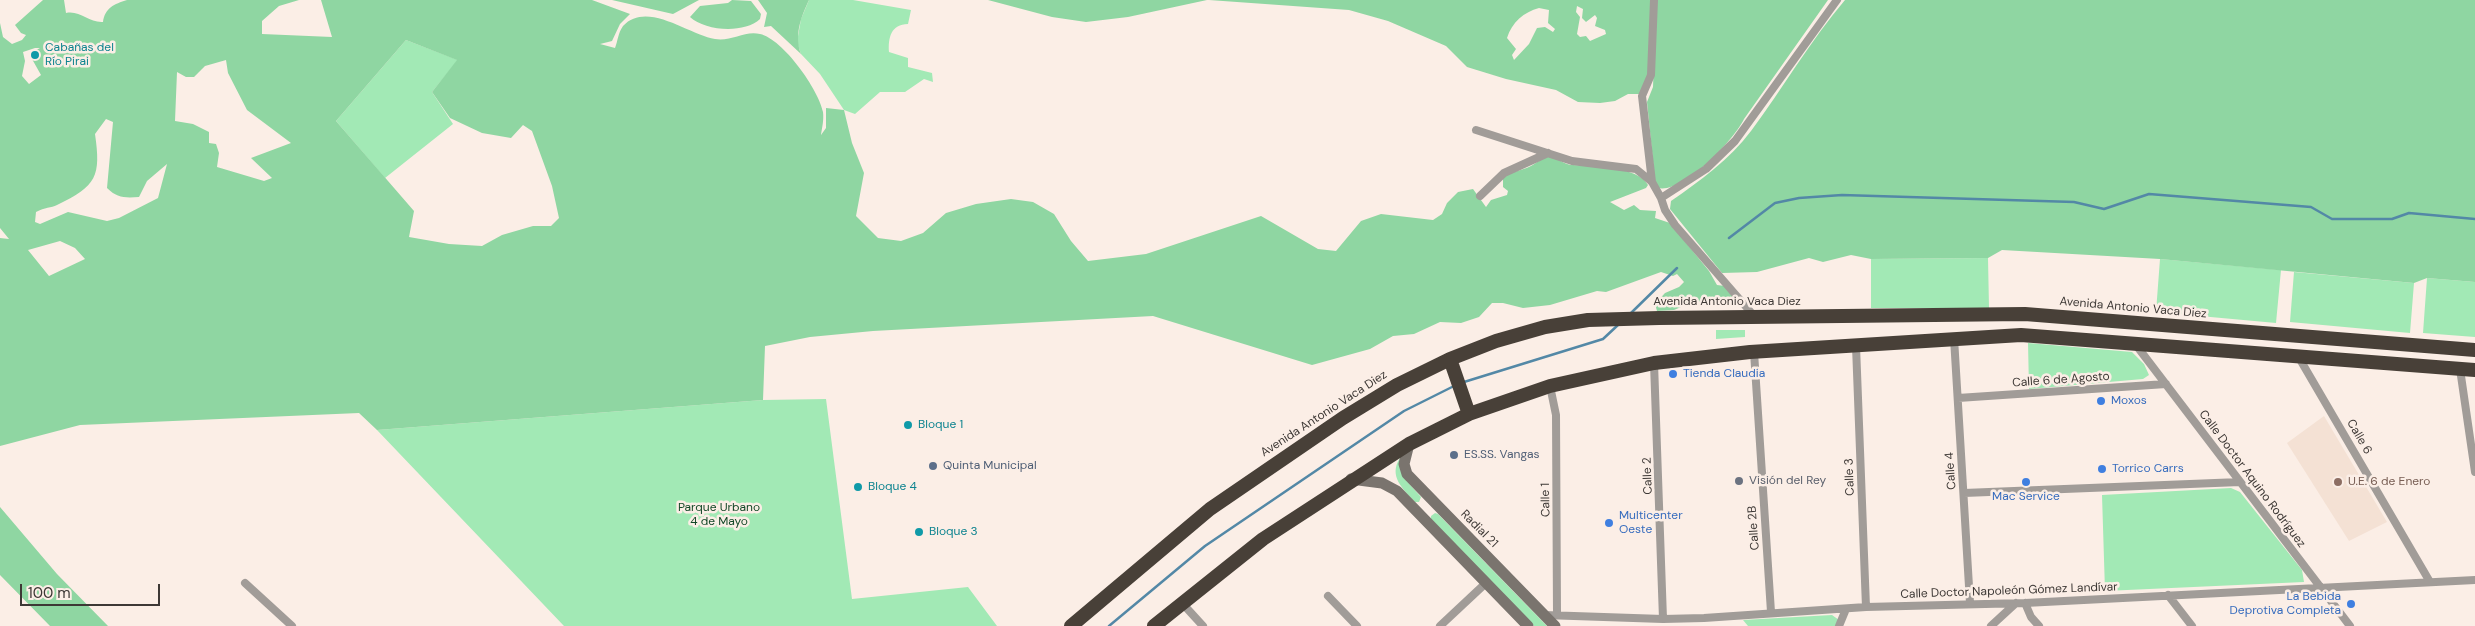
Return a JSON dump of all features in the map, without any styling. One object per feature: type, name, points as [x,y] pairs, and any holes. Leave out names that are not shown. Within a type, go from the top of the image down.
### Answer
[{"type":"highway","name":"Avenida Antonio Vaca Diez","points":[[1071,626],[1210,509],[1343,418],[1396,385],[1451,363],[1496,341],[1545,327],[1588,320],[1659,318],[2024,314],[2475,350]]},
{"type":"highway","points":[[1154,626],[1263,539],[1408,444],[1469,414],[1550,386],[1654,363],[1754,352],[2021,335],[2475,370]]},
{"type":"highway","points":[[2460,369],[2459,360],[2462,356],[2475,355]]},
{"type":"highway","points":[[1451,363],[1469,414]]},
{"type":"street","points":[[1652,182],[1642,96],[1651,75],[1654,0]]},
{"type":"street","points":[[1661,198],[1706,169],[1736,141],[1838,0]]},
{"type":"street","points":[[1476,130],[1572,161],[1636,169],[1652,182],[1665,210],[1675,225],[1756,318]]},
{"type":"street","points":[[1480,196],[1504,173],[1548,153]]},
{"type":"street","name":"Calle 4","points":[[1954,338],[1970,603]]},
{"type":"street","name":"Calle Doctor Aquino Rodríguez","points":[[2136,345],[2350,626]]},
{"type":"street","name":"Calle 3","points":[[1856,346],[1866,607]]},
{"type":"street","name":"Calle 2B","points":[[1754,352],[1771,612]]},
{"type":"street","name":"Calle 6","points":[[2298,356],[2430,582]]},
{"type":"street","name":"Calle 2","points":[[1654,363],[1663,619]]},
{"type":"street","points":[[2460,369],[2475,472]]},
{"type":"street","name":"Calle 6 de Agosto","points":[[1958,398],[2166,384]]},
{"type":"street","name":"Calle 1","points":[[1550,386],[1556,415],[1556,621]]},
{"type":"street","name":"Radial 21","points":[[1408,444],[1404,464],[1407,474],[1544,615],[1556,621]]},
{"type":"street","points":[[1352,479],[1382,484],[1397,491],[1528,626]]},
{"type":"street","points":[[1964,493],[2240,482]]},
{"type":"street","points":[[1420,513],[1433,502]]},
{"type":"street","name":"Calle Doctor Napoleón Gómez Landívar","points":[[1556,621],[1704,618],[1866,607],[2025,603],[2475,580]]},
{"type":"street","points":[[1440,626],[1487,582]]},
{"type":"street","points":[[245,583],[292,626]]},
{"type":"street","points":[[2168,595],[2192,626]]},
{"type":"street","points":[[1328,596],[1357,626]]},
{"type":"street","points":[[1182,603],[1203,626]]},
{"type":"street","points":[[1991,626],[2016,603]]},
{"type":"street","points":[[2025,603],[2031,617],[2039,626]]},
{"type":"street","points":[[1839,626],[1846,609]]},
{"type":"street","points":[[1695,626],[1704,618]]},
{"type":"shaded area","name":"U.E. 6 de Enero","points":[[2324,416],[2387,522],[2349,541],[2287,443]]},
{"type":"green space","points":[[43,0],[64,0],[66,13],[76,13],[93,21],[103,22],[106,13],[111,7],[127,0],[299,0],[279,6],[262,21],[262,34],[332,37],[321,0],[592,0],[630,14],[620,24],[612,41],[600,44],[615,48],[623,26],[633,19],[644,16],[668,21],[715,39],[727,39],[754,33],[769,38],[779,45],[799,67],[815,91],[823,112],[821,135],[826,128],[826,108],[844,110],[852,143],[864,173],[856,216],[878,238],[901,241],[923,233],[946,213],[976,204],[1011,199],[1033,202],[1054,214],[1071,241],[1088,261],[1146,254],[1261,216],[1318,249],[1336,251],[1361,221],[1381,214],[1433,220],[1442,214],[1447,203],[1458,192],[1473,189],[1486,207],[1491,200],[1507,195],[1508,191],[1503,187],[1503,178],[1547,157],[1551,157],[1569,165],[1614,168],[1635,174],[1643,179],[1648,185],[1646,188],[1610,202],[1624,210],[1634,205],[1640,210],[1656,211],[1655,218],[1670,223],[1709,271],[1717,285],[1725,286],[1734,298],[1725,298],[1708,305],[1693,302],[1674,310],[1657,311],[1655,304],[1665,293],[1679,287],[1684,282],[1677,274],[1673,276],[1661,272],[1606,292],[1597,291],[1550,305],[1523,308],[1503,303],[1492,303],[1479,317],[1461,323],[1440,322],[1414,334],[1393,336],[1370,349],[1312,365],[1153,316],[873,331],[810,337],[765,346],[763,400],[377,430],[359,413],[80,425],[0,446],[0,238],[9,239],[0,228],[0,23],[3,37],[12,44],[22,40],[26,35],[21,33],[15,25]],"holes":[[[406,40],[457,60],[432,92],[450,118],[482,133],[511,138],[523,125],[532,131],[552,186],[559,218],[551,226],[533,226],[502,235],[482,246],[449,244],[409,237],[414,211],[336,121]],[[40,48],[33,52],[32,59],[41,75],[29,84],[22,76],[25,61],[23,52]],[[226,60],[228,73],[247,110],[291,143],[251,158],[272,178],[264,181],[217,167],[219,153],[216,144],[209,143],[209,132],[193,124],[175,121],[177,72],[186,77],[194,77],[205,66]],[[106,119],[113,122],[107,188],[114,194],[122,197],[139,197],[147,181],[167,164],[158,198],[119,218],[107,221],[68,212],[40,224],[35,222],[36,212],[55,206],[81,192],[88,185],[96,170],[97,148],[95,134]],[[60,241],[75,248],[85,259],[49,276],[28,250]]]},
{"type":"green space","points":[[612,0],[699,0],[673,14]]},
{"type":"green space","points":[[732,0],[751,1],[761,14],[760,19],[744,27],[725,29],[705,25],[690,17],[700,6],[728,3]]},
{"type":"green space","points":[[758,0],[809,0],[798,33],[801,54],[771,26],[764,27],[767,13]]},
{"type":"green space","points":[[809,0],[853,0],[911,10],[908,24],[894,29],[890,37],[889,52],[908,58],[908,67],[932,73],[933,82],[924,79],[905,92],[880,92],[855,114],[844,110],[820,74],[801,54],[797,42],[801,19]]},
{"type":"green space","points":[[988,0],[1207,0],[1128,17],[1086,22],[1052,17]]},
{"type":"green space","points":[[1209,0],[1651,0],[1649,74],[1641,94],[1628,94],[1615,101],[1600,103],[1578,102],[1556,90],[1506,79],[1467,67],[1446,46],[1388,21],[1349,10]],"holes":[[[1577,6],[1583,9],[1582,18],[1586,22],[1595,15],[1597,18],[1595,26],[1605,30],[1606,34],[1590,41],[1586,36],[1580,37],[1577,34],[1580,17],[1576,12]],[[1539,8],[1549,10],[1548,23],[1555,29],[1553,32],[1545,27],[1537,28],[1529,44],[1514,60],[1512,55],[1516,49],[1507,38],[1509,32],[1519,18]]]},
{"type":"green space","points":[[1656,0],[1828,0],[1719,152],[1694,174],[1681,183],[1668,188],[1658,188],[1655,181],[1647,102],[1653,87]]},
{"type":"green space","points":[[1845,0],[2475,0],[2475,282],[2427,278],[2414,283],[2160,259],[2002,250],[1988,258],[1871,259],[1851,255],[1823,262],[1809,258],[1757,272],[1722,273],[1670,209],[1671,201],[1714,169],[1743,141]]},
{"type":"green space","points":[[406,40],[458,60],[432,92],[453,124],[385,178],[336,121]]},
{"type":"green space","points":[[1988,258],[1989,308],[1871,308],[1871,259]]},
{"type":"green space","points":[[2160,259],[2281,270],[2276,323],[2156,312]]},
{"type":"green space","points":[[2294,272],[2414,283],[2410,333],[2290,322]]},
{"type":"green space","points":[[2427,278],[2475,282],[2475,337],[2423,333]]},
{"type":"green space","points":[[1716,330],[1745,330],[1745,337],[1716,339]]},
{"type":"green space","points":[[2028,343],[2132,352],[2144,364],[2149,375],[2143,379],[2029,389]]},
{"type":"green space","name":"Parque Urbano 4 de Mayo","points":[[826,399],[852,599],[968,587],[997,626],[564,626],[377,430],[763,400]]},
{"type":"green space","points":[[1400,458],[1404,478],[1421,497],[1419,502],[1415,502],[1406,492],[1396,476]]},
{"type":"green space","points":[[2231,488],[2240,492],[2302,570],[2304,582],[2105,591],[2102,495]]},
{"type":"green space","points":[[0,507],[57,574],[108,626],[50,626],[0,575]]},
{"type":"green space","points":[[1435,513],[1547,626],[1534,626],[1431,519],[1431,516]]},
{"type":"green space","points":[[1832,615],[1839,620],[1835,626],[1748,626],[1743,620]]},
{"type":"waterway","points":[[1729,238],[1775,203],[1799,198],[1842,195],[2074,202],[2104,209],[2149,194],[2311,207],[2332,219],[2392,219],[2409,213],[2475,219]]},
{"type":"waterway","points":[[1630,314],[1677,268]]},
{"type":"waterway","points":[[1464,382],[1603,339],[1618,325]]},
{"type":"waterway","points":[[1109,626],[1205,546],[1404,411],[1454,386]]},
{"type":"place","name":"Cabañas del Río Pirai","points":[[35,55]]},
{"type":"place","name":"Tienda Claudia","points":[[1673,374]]},
{"type":"place","name":"Moxos","points":[[2101,401]]},
{"type":"place","name":"Bloque 1","points":[[908,425]]},
{"type":"place","name":"ES.SS. Vangas","points":[[1454,455]]},
{"type":"place","name":"Quinta Municipal","points":[[933,466]]},
{"type":"place","name":"Torrico Carrs","points":[[2102,469]]},
{"type":"place","name":"Visión del Rey","points":[[1739,481]]},
{"type":"place","name":"Mac Service","points":[[2026,482]]},
{"type":"place","name":"U.E. 6 de Enero","points":[[2338,482]]},
{"type":"place","name":"Bloque 4","points":[[858,487]]},
{"type":"place","name":"Multicenter Oeste","points":[[1609,523]]},
{"type":"place","name":"Bloque 3","points":[[919,532]]},
{"type":"place","name":"La Bebida Deprotiva Completa","points":[[2351,604]]}]
